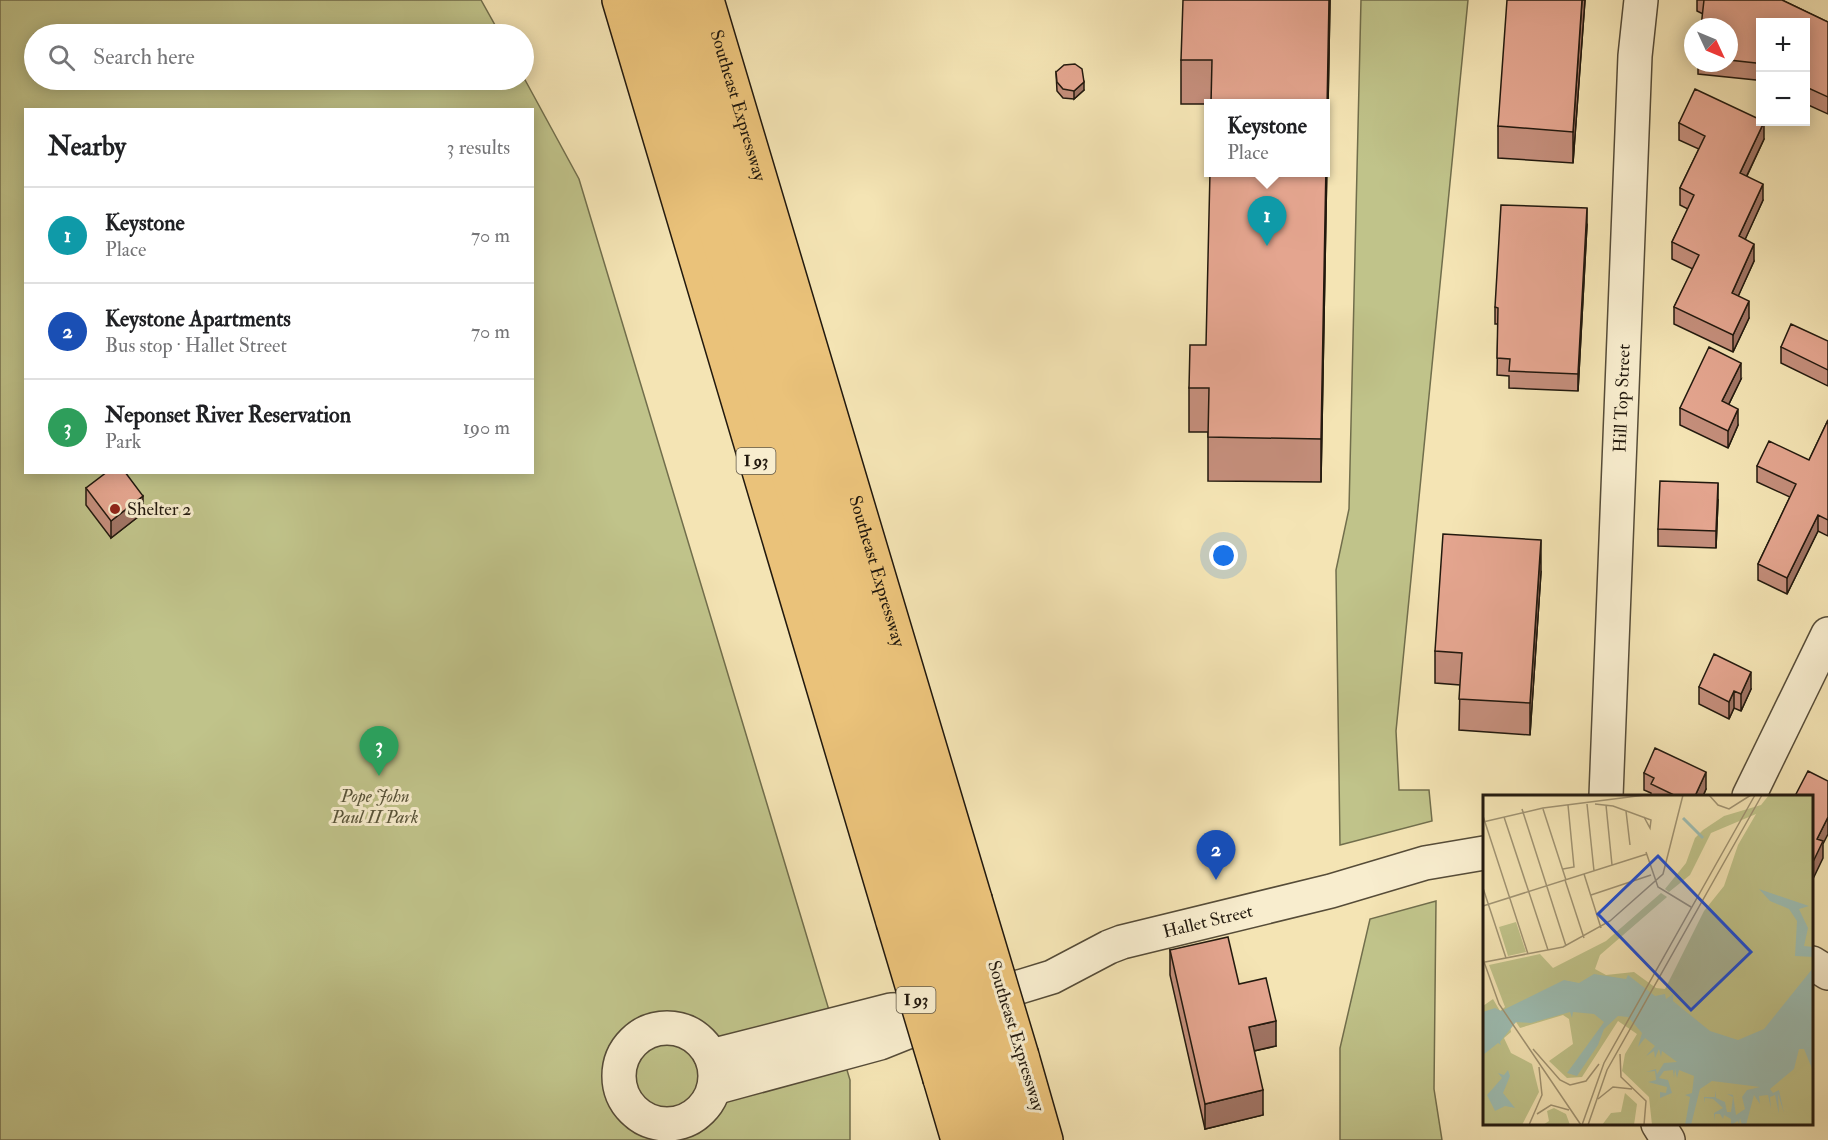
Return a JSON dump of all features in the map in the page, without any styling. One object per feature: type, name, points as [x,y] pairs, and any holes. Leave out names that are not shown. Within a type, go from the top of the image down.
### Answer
[{"type":"highway","name":"Southeast Expressway","points":[[619,0],[934,910],[981,1068],[1047,1140]]},
{"type":"highway","name":"I 93","points":[[647,0],[934,910]]},
{"type":"highway","name":"I 93","points":[[679,0],[934,910]]},
{"type":"highway","name":"Southeast Expressway","points":[[707,0],[934,910],[981,1068],[958,1140]]},
{"type":"highway","name":"I 93","points":[[981,1068],[986,1140]]},
{"type":"highway","name":"I 93","points":[[981,1068],[1018,1140]]},
{"type":"street","name":"Hill Top Street","points":[[1606,795],[1634,80],[1641,0]]},
{"type":"street","points":[[1749,795],[1828,634]]},
{"type":"street","name":"Hallet Street","points":[[713,1072],[880,1043],[910,1031],[937,1012],[1052,977],[1122,942],[1331,891],[1425,863],[1483,853]]},
{"type":"street","points":[[1813,964],[1828,973]]},
{"type":"street","points":[[1659,1125],[1668,1140]]},
{"type":"green space","name":"Pope John Paul II Park","points":[[0,0],[481,0],[494,24],[24,24],[24,90],[531,90],[579,179],[850,1080],[850,1140],[0,1140]]},
{"type":"green space","points":[[1361,0],[1468,0],[1396,731],[1399,790],[1429,790],[1432,821],[1340,845],[1336,570],[1349,509]]},
{"type":"green space","points":[[1436,901],[1434,1089],[1442,1140],[1340,1140],[1340,1048],[1370,919]]},
{"type":"building","points":[[1183,0],[1329,0],[1327,99],[1211,99],[1212,60],[1181,60]]},
{"type":"building","points":[[1507,0],[1582,0],[1573,132],[1498,126]]},
{"type":"building","points":[[1704,0],[1782,0],[1828,22],[1828,97],[1810,89],[1810,18],[1756,18],[1756,63],[1738,61],[1738,18],[1702,18]]},
{"type":"building","points":[[1075,64],[1082,69],[1084,82],[1074,91],[1063,89],[1057,82],[1056,72],[1064,65]]},
{"type":"building","points":[[1695,89],[1756,118],[1756,126],[1762,126],[1740,173],[1763,184],[1739,236],[1754,244],[1732,293],[1749,301],[1733,335],[1674,307],[1699,255],[1672,242],[1694,195],[1680,188],[1705,136],[1679,123]]},
{"type":"building","points":[[1210,177],[1326,177],[1321,439],[1208,437],[1209,388],[1189,388],[1190,345],[1206,345]]},
{"type":"building","points":[[1501,205],[1587,208],[1578,374],[1509,371],[1510,359],[1497,358],[1498,308],[1495,307]]},
{"type":"building","points":[[1791,324],[1828,341],[1828,370],[1781,347]]},
{"type":"building","points":[[1709,347],[1741,363],[1722,401],[1738,409],[1728,431],[1680,408]]},
{"type":"building","points":[[1828,420],[1828,520],[1818,515],[1787,578],[1758,564],[1796,484],[1757,466],[1769,441],[1809,460]]},
{"type":"building","points":[[104,474],[126,474],[143,496],[111,521],[86,488]]},
{"type":"building","points":[[1660,481],[1718,483],[1716,531],[1658,529]]},
{"type":"building","points":[[1443,534],[1541,540],[1530,703],[1459,699],[1462,653],[1435,651]]},
{"type":"building","points":[[1714,654],[1751,672],[1741,694],[1734,691],[1729,702],[1699,687]]},
{"type":"building","points":[[1655,748],[1706,772],[1695,795],[1674,795],[1651,784],[1654,778],[1644,773]]},
{"type":"building","points":[[1808,771],[1828,781],[1828,817],[1817,839],[1823,841],[1813,862],[1813,795],[1796,795]]},
{"type":"building","points":[[1228,937],[1239,984],[1266,978],[1276,1021],[1249,1027],[1263,1090],[1205,1104],[1170,950]]},
{"type":"place","name":"Keystone","points":[[1267,246]]},
{"type":"place","name":"Shelter 2","points":[[115,509]]},
{"type":"place","name":"Neponset River Reservation","points":[[379,776]]},
{"type":"place","name":"Keystone Apartments","points":[[1216,880]]}]
